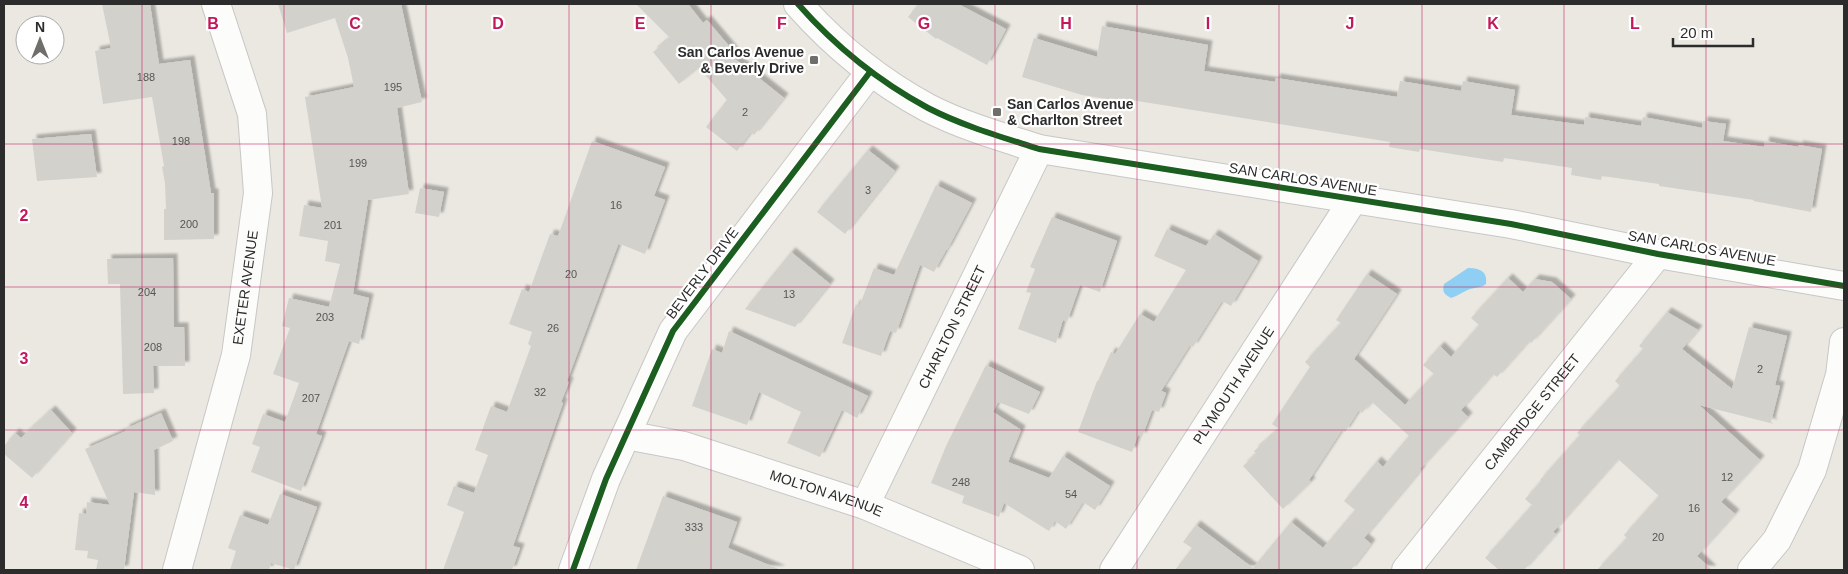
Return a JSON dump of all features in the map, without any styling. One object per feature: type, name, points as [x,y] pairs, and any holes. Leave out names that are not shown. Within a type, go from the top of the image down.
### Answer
[{"type":"street","name":"EXETER AVENUE","points":[[177,570],[236,355],[258,193],[252,114],[216,4]]},
{"type":"street","name":"SAN CARLOS AVENUE","points":[[798,4],[822,31],[870,72],[929,108],[986,132],[1039,149],[1511,224],[1658,254],[1844,286]]},
{"type":"street","name":"BEVERLY DRIVE","points":[[573,570],[606,479],[674,331],[870,72]]},
{"type":"street","name":"CHARLTON STREET","points":[[864,505],[1039,149]]},
{"type":"street","name":"PLYMOUTH AVENUE","points":[[1114,570],[1353,200]]},
{"type":"street","name":"CAMBRIDGE STREET","points":[[1406,570],[1658,254]]},
{"type":"street","points":[[1752,570],[1777,540],[1812,470],[1840,375],[1844,342]]},
{"type":"street","name":"MOLTON AVENUE","points":[[626,435],[684,446],[864,505],[1020,570]]},
{"type":"water","points":[[1468,268],[1482,271],[1486,276],[1486,284],[1451,298],[1443,291],[1444,284]]},
{"type":"building","points":[[102,4],[150,4],[159,64],[190,60],[211,193],[214,193],[214,239],[164,240],[164,209],[166,209],[162,167],[164,166],[152,97],[103,104],[95,51],[111,48]]},
{"type":"building","points":[[278,4],[401,4],[422,102],[397,108],[409,194],[368,200],[353,294],[369,298],[359,344],[349,341],[316,434],[322,436],[301,491],[251,472],[260,447],[252,444],[263,414],[285,422],[299,383],[273,374],[290,328],[282,326],[289,298],[329,307],[340,264],[325,261],[328,241],[299,236],[304,205],[322,208],[305,97],[354,87],[348,58],[335,18],[287,33]]},
{"type":"building","points":[[636,4],[688,4],[703,23],[707,20],[734,52],[730,55],[784,98],[754,135],[751,132],[737,151],[706,127],[727,100],[699,68],[679,84],[653,52],[670,38]]},
{"type":"building","points":[[918,4],[958,4],[1006,29],[987,65],[936,39],[908,17]]},
{"type":"building","points":[[1102,26],[1208,45],[1204,71],[1275,82],[1276,78],[1397,97],[1400,81],[1461,91],[1463,81],[1515,90],[1511,115],[1584,125],[1585,117],[1641,126],[1643,117],[1702,128],[1703,121],[1726,124],[1723,141],[1764,147],[1765,141],[1822,149],[1811,212],[1754,200],[1659,186],[1659,184],[1602,176],[1601,180],[1571,175],[1572,168],[1504,158],[1503,162],[1420,149],[1419,152],[1389,147],[1390,142],[1125,99],[1124,102],[1082,95],[1022,77],[1034,38],[1097,57]]},
{"type":"building","points":[[91,134],[97,177],[37,181],[32,139]]},
{"type":"building","points":[[592,141],[665,167],[654,196],[665,200],[645,254],[620,244],[618,245],[567,381],[569,382],[561,402],[563,403],[513,546],[520,548],[512,570],[443,570],[464,512],[447,505],[454,486],[474,493],[488,455],[475,450],[491,406],[507,412],[531,346],[528,344],[532,332],[509,324],[522,289],[529,292],[550,234],[558,236]]},
{"type":"building","points":[[868,150],[895,171],[845,234],[817,212]]},
{"type":"building","points":[[936,185],[972,203],[934,272],[920,265],[896,333],[890,331],[881,356],[842,343],[856,304],[859,307],[874,268],[894,275]]},
{"type":"building","points":[[420,188],[444,192],[439,217],[415,213]]},
{"type":"building","points":[[1052,217],[1117,241],[1100,292],[1080,285],[1067,322],[1063,320],[1056,343],[1018,329],[1031,293],[1026,292],[1035,269],[1030,267]]},
{"type":"building","points":[[1167,229],[1206,246],[1214,234],[1258,261],[1231,306],[1222,301],[1193,347],[1190,345],[1161,391],[1166,393],[1159,412],[1152,410],[1142,437],[1138,435],[1132,452],[1078,432],[1097,381],[1111,352],[1115,354],[1140,314],[1154,322],[1186,270],[1154,256]]},
{"type":"building","points":[[791,252],[830,284],[795,327],[745,309]]},
{"type":"building","points":[[173,258],[174,327],[184,327],[185,366],[153,366],[154,393],[123,394],[120,284],[108,284],[107,259]]},
{"type":"building","points":[[1367,274],[1397,294],[1354,359],[1405,405],[1434,374],[1423,365],[1440,346],[1451,357],[1479,325],[1471,318],[1508,278],[1523,292],[1535,279],[1552,282],[1571,299],[1531,343],[1529,341],[1497,377],[1493,374],[1461,410],[1468,417],[1420,469],[1364,538],[1371,544],[1351,570],[1175,570],[1192,548],[1183,542],[1196,525],[1253,568],[1291,522],[1323,548],[1355,510],[1344,501],[1377,461],[1383,467],[1409,436],[1372,402],[1362,413],[1359,410],[1345,432],[1342,430],[1309,480],[1311,482],[1283,509],[1243,466],[1256,454],[1254,451],[1279,429],[1272,424],[1310,367],[1305,362],[1341,323],[1336,320]]},
{"type":"building","points":[[1667,312],[1698,330],[1682,349],[1732,389],[1749,327],[1787,336],[1775,385],[1780,386],[1771,422],[1774,424],[1699,405],[1760,460],[1721,502],[1735,514],[1697,556],[1712,570],[1597,570],[1627,538],[1624,535],[1659,496],[1618,459],[1553,532],[1556,534],[1524,570],[1499,570],[1485,558],[1532,505],[1525,499],[1580,435],[1577,433],[1620,386],[1615,381],[1643,349],[1639,346]]},
{"type":"building","points":[[729,331],[868,396],[857,418],[842,410],[820,457],[787,443],[801,412],[759,392],[747,425],[692,406],[712,349],[722,353]]},
{"type":"building","points":[[986,365],[1040,392],[1029,414],[998,402],[993,412],[1021,430],[1008,462],[1049,478],[1063,456],[1110,486],[1095,510],[1083,502],[1066,529],[1055,521],[1049,531],[1004,503],[999,517],[962,503],[964,496],[931,483],[946,446]]},
{"type":"building","points":[[51,410],[72,433],[32,478],[4,454],[4,446],[15,433],[21,438]]},
{"type":"building","points":[[161,413],[173,441],[154,450],[155,495],[134,492],[124,570],[96,570],[98,560],[87,558],[88,551],[75,550],[79,513],[86,514],[87,502],[110,505],[85,449]]},
{"type":"building","points":[[280,494],[317,507],[294,570],[271,563],[269,570],[230,570],[236,551],[228,548],[240,515],[268,525]]},
{"type":"building","points":[[663,496],[737,522],[728,548],[781,570],[636,570]]},
{"type":"cycle path","points":[[798,4],[858,62],[910,98],[955,120],[1039,149],[1511,224],[1658,254],[1844,286]]},
{"type":"cycle path","points":[[573,570],[606,479],[673,331],[870,72]]},
{"type":"place","name":"San Carlos Avenue & Beverly Drive","points":[[814,60]]},
{"type":"place","name":"San Carlos Avenue & Charlton Street","points":[[997,112]]}]
